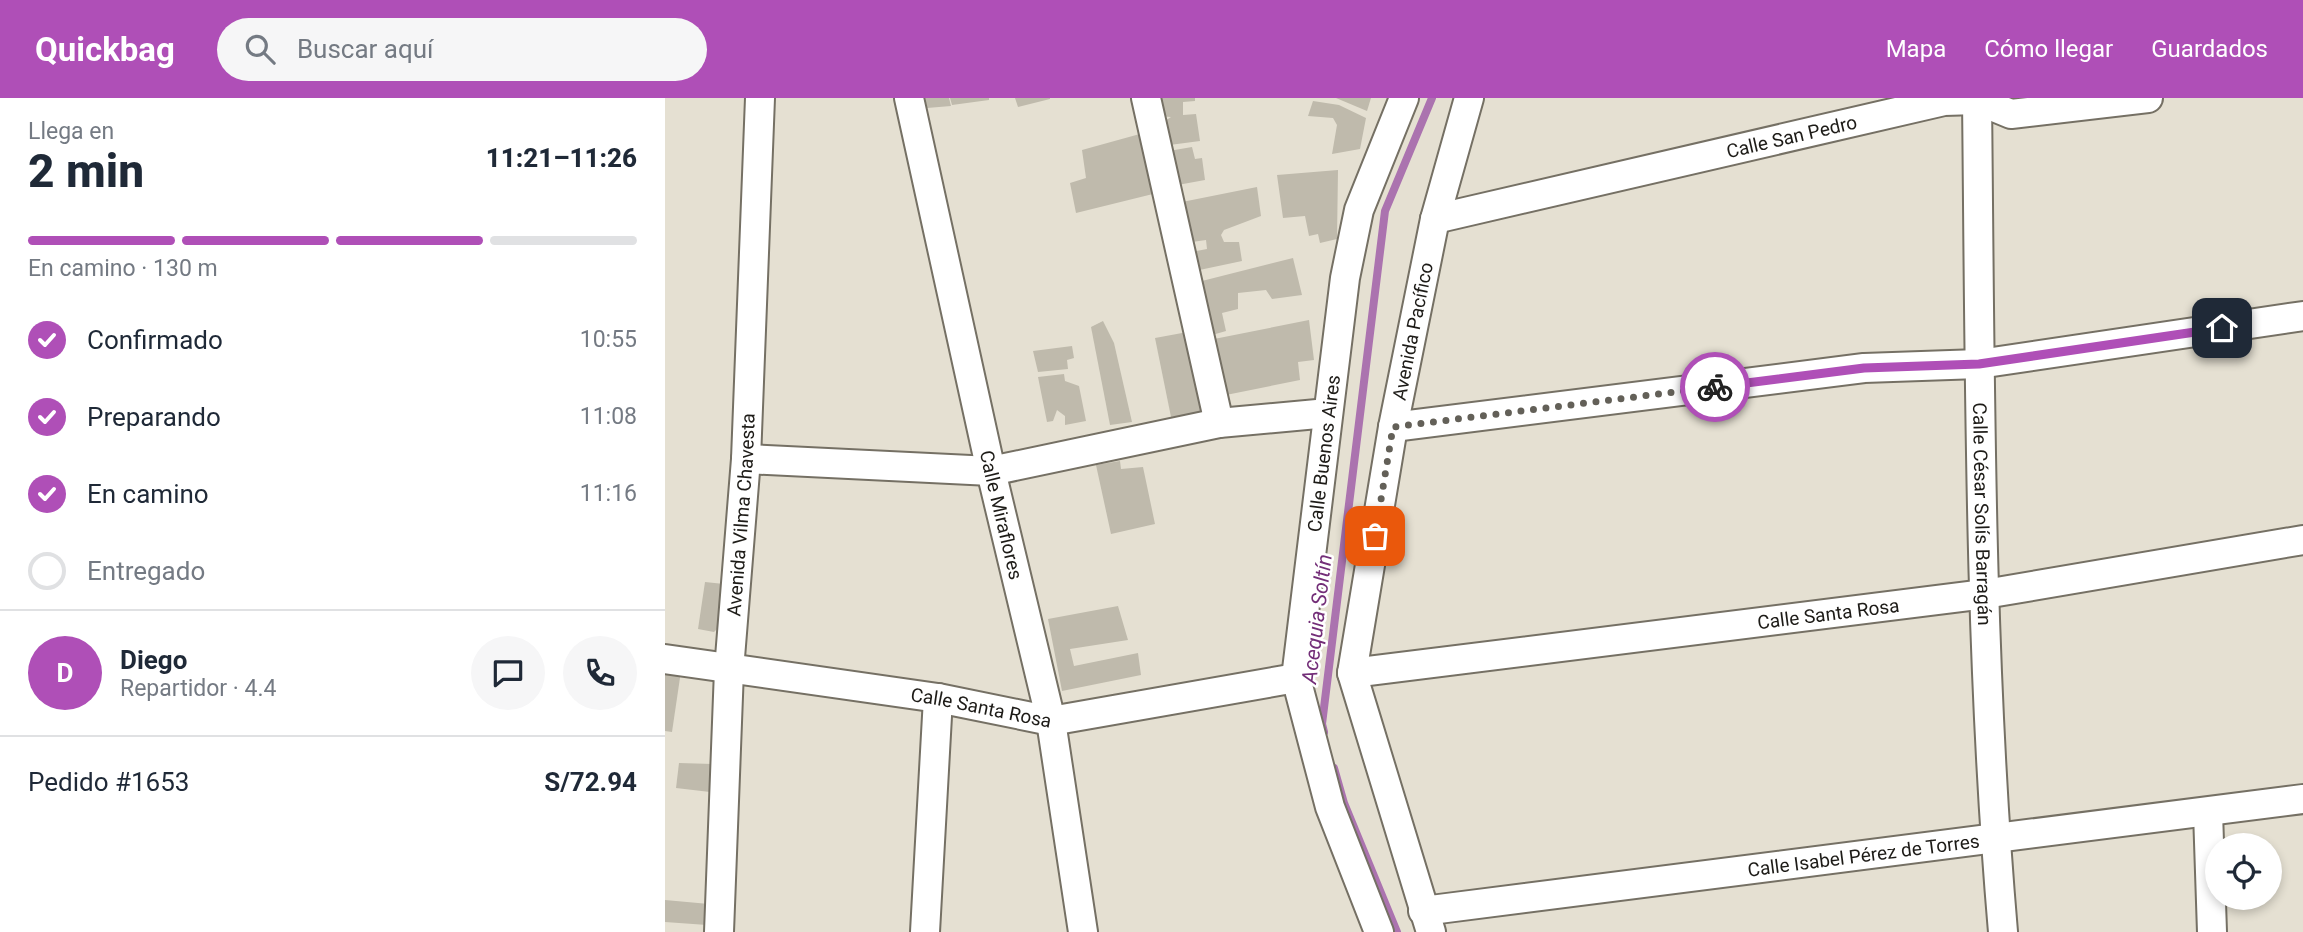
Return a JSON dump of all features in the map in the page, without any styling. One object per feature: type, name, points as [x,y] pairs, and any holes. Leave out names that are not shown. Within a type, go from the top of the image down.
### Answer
[{"type":"street","name":"Avenida Vilma Chavesta","points":[[719,932],[729,670],[746,459],[759,98]]},
{"type":"street","name":"Calle Miraflores","points":[[909,98],[991,471],[1051,721],[1083,932]]},
{"type":"street","points":[[1146,98],[1219,424]]},
{"type":"street","name":"Calle Buenos Aires","points":[[1379,932],[1330,807],[1296,678],[1345,278],[1360,210],[1404,98]]},
{"type":"street","name":"Avenida Pacífico","points":[[1427,921],[1352,673],[1393,427],[1435,219],[1469,98]]},
{"type":"street","name":"Calle San Pedro","points":[[1435,219],[1944,101],[1977,99],[2011,114],[2148,98]]},
{"type":"street","name":"Calle César Solís Barragán","points":[[1977,99],[1979,364],[1985,594],[1995,838],[2003,932]]},
{"type":"street","points":[[1393,427],[1864,368],[1979,364],[2303,316]]},
{"type":"street","points":[[746,459],[991,471],[1219,424],[1328,413]]},
{"type":"street","name":"Calle Santa Rosa","points":[[1352,673],[1985,594],[2303,540]]},
{"type":"street","name":"Calle Santa Rosa","points":[[665,659],[938,698],[1051,721],[1296,678]]},
{"type":"street","points":[[925,932],[938,698]]},
{"type":"street","name":"Calle Isabel Pérez de Torres","points":[[1427,921],[1995,838],[2303,799]]},
{"type":"street","points":[[2208,812],[2213,932]]},
{"type":"building","points":[[925,98],[949,98],[951,106],[927,108]]},
{"type":"building","points":[[950,98],[989,98],[989,100],[952,105]]},
{"type":"building","points":[[1015,98],[1050,98],[1050,99],[1018,107]]},
{"type":"building","points":[[1160,98],[1195,98],[1195,101],[1183,102],[1183,115],[1196,114],[1200,141],[1162,146],[1159,125],[1171,117],[1157,116]]},
{"type":"building","points":[[1336,98],[1371,98],[1367,111]]},
{"type":"building","points":[[1313,101],[1339,105],[1366,118],[1360,149],[1332,154],[1337,125],[1333,118],[1308,116]]},
{"type":"building","points":[[1147,132],[1161,192],[1076,213],[1070,183],[1086,178],[1082,150]]},
{"type":"building","points":[[1192,147],[1195,159],[1202,158],[1205,180],[1172,186],[1163,152]]},
{"type":"building","points":[[1338,170],[1337,239],[1320,243],[1318,234],[1309,236],[1305,216],[1283,218],[1277,175]]},
{"type":"building","points":[[1257,187],[1261,216],[1224,230],[1221,235],[1224,242],[1239,242],[1242,261],[1190,272],[1186,253],[1207,249],[1206,240],[1185,243],[1177,203]]},
{"type":"building","points":[[1293,258],[1302,295],[1272,299],[1266,290],[1238,293],[1238,309],[1222,313],[1226,331],[1212,335],[1198,282]]},
{"type":"building","points":[[1309,320],[1314,360],[1298,362],[1300,380],[1221,396],[1209,340]]},
{"type":"building","points":[[1103,321],[1114,343],[1132,422],[1110,425],[1091,327]]},
{"type":"building","points":[[1193,331],[1209,411],[1171,417],[1155,338]]},
{"type":"building","points":[[1072,346],[1074,358],[1067,360],[1068,369],[1038,372],[1033,351]]},
{"type":"building","points":[[1064,374],[1065,381],[1079,386],[1086,421],[1065,425],[1065,416],[1057,410],[1053,421],[1047,422],[1038,377]]},
{"type":"building","points":[[1120,461],[1121,469],[1143,467],[1155,524],[1111,534],[1096,465]]},
{"type":"building","points":[[705,582],[724,584],[720,626],[714,632],[698,629]]},
{"type":"building","points":[[1118,606],[1128,640],[1070,649],[1074,666],[1138,653],[1141,675],[1062,691],[1048,619]]},
{"type":"building","points":[[665,670],[681,671],[672,732],[665,731]]},
{"type":"building","points":[[679,763],[713,764],[710,792],[676,788]]},
{"type":"building","points":[[665,900],[709,904],[707,925],[665,922]]},
{"type":"waterway","name":"Acequia Soltín","points":[[1324,732],[1322,724],[1385,211],[1432,98]]},
{"type":"waterway","name":"Acequia Soltín","points":[[1334,768],[1344,803],[1397,932]]},
{"type":"way so far","points":[[1375,536],[1393,427],[1715,387]]},
{"type":"route","points":[[1715,387],[1864,368],[1979,364],[2222,328]]}]
